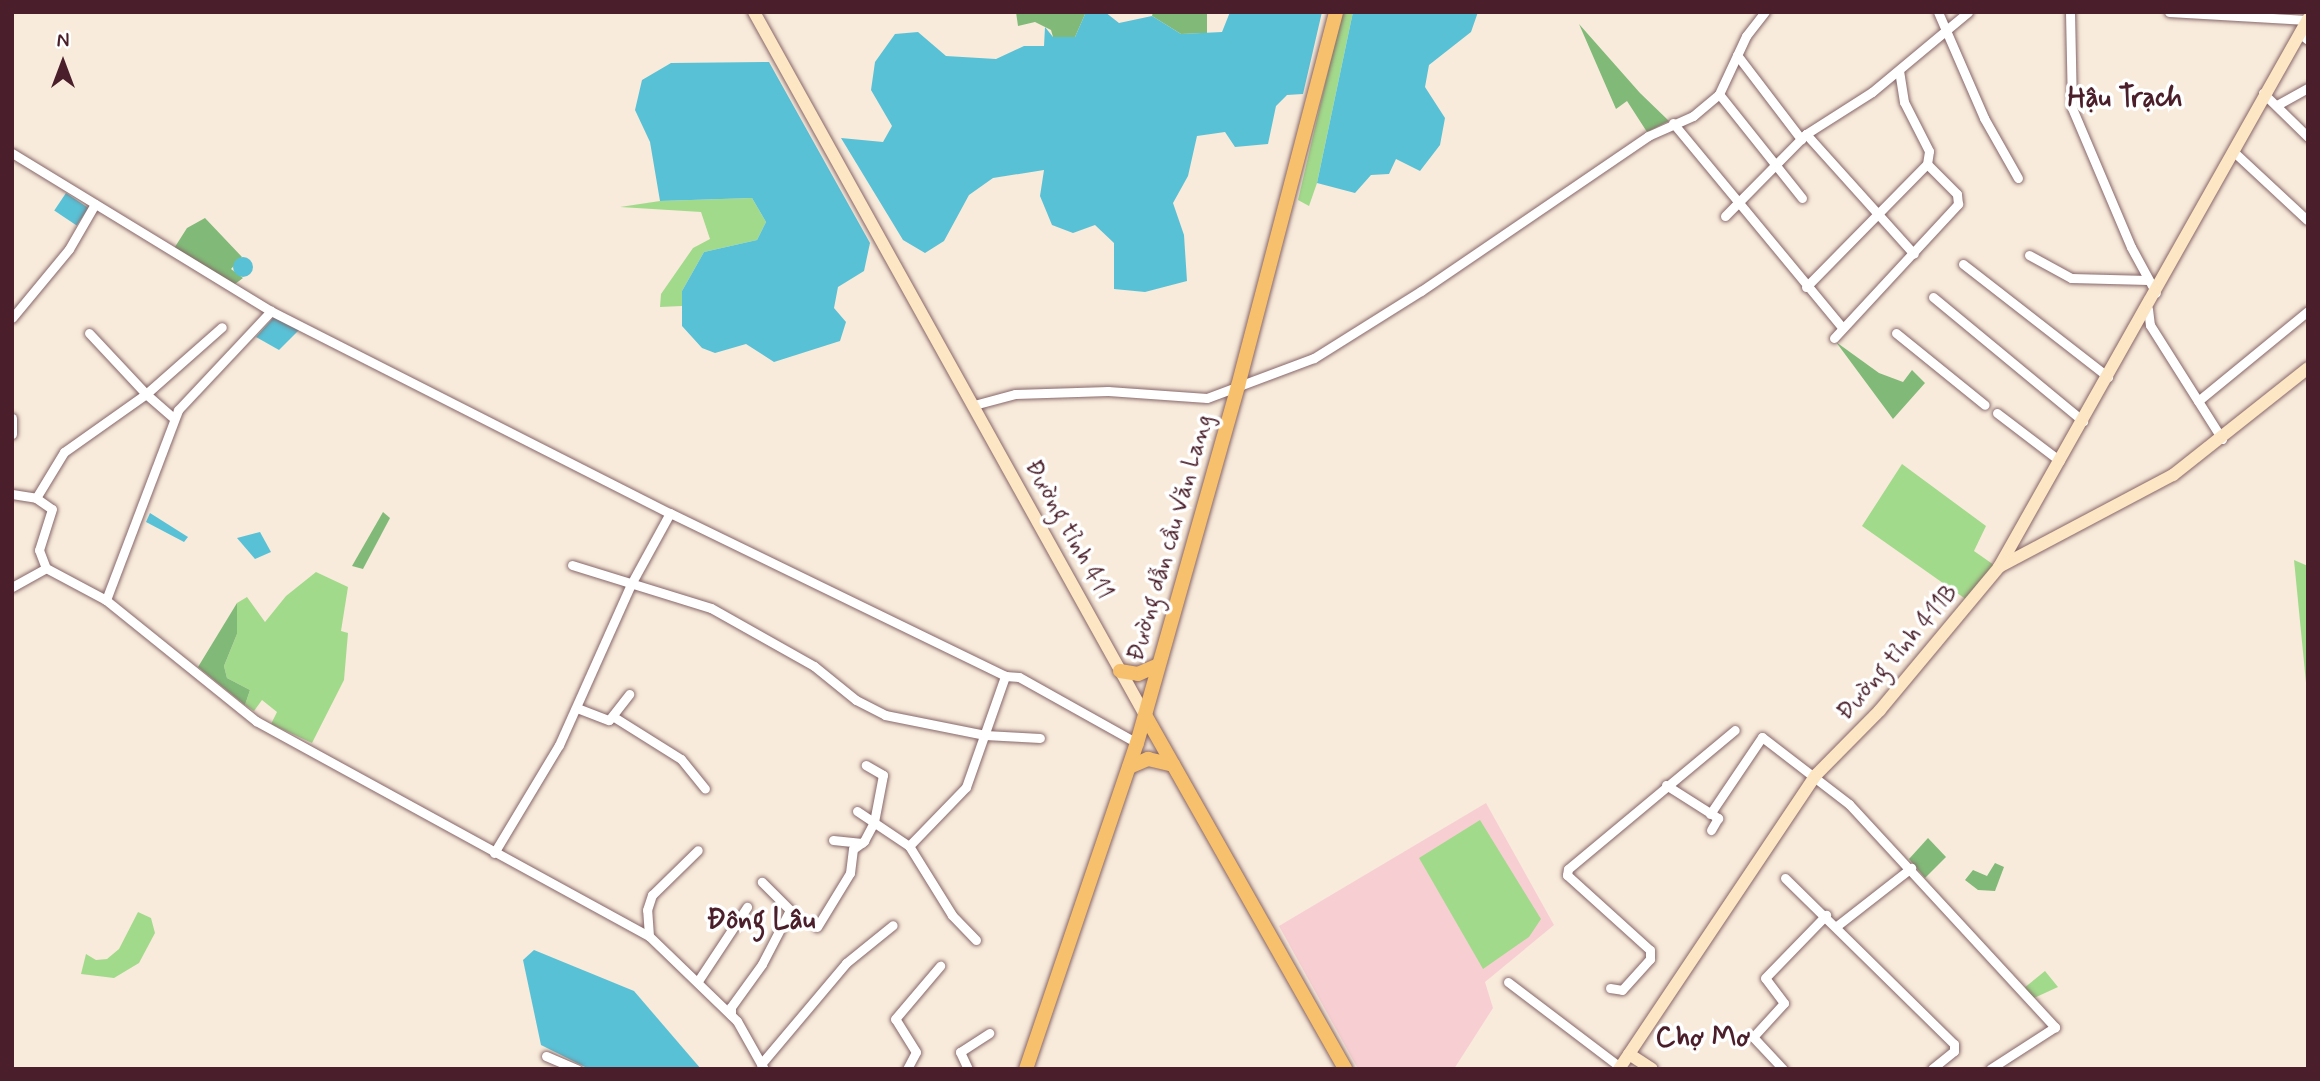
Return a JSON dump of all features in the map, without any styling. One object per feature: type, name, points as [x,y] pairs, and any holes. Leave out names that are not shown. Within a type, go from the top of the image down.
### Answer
[{"type":"main road","name":"Đường tỉnh 411","points":[[754,12],[1144,715],[1345,1069]]},
{"type":"main road","name":"Đường dẫn cầu Văn Lang","points":[[1026,1069],[1137,743],[1238,386],[1336,12]]},
{"type":"main road","points":[[1999,568],[2235,153],[2263,93],[2304,36],[2308,19]]},
{"type":"main road","name":"Đường tỉnh 411B","points":[[1620,1068],[1816,775],[1880,710],[1999,568],[2173,475],[2222,439],[2308,368]]},
{"type":"main road","points":[[1121,671],[1138,674],[1158,665]]},
{"type":"main road","points":[[1129,767],[1148,759],[1173,765]]},
{"type":"main road","points":[[1629,1054],[1652,1069]]},
{"type":"street","points":[[974,405],[1015,394],[1108,391],[1192,400],[1314,358],[1673,123],[1693,116],[1719,94],[1737,55],[1765,12]]},
{"type":"street","points":[[1938,12],[1944,32],[1984,118],[2018,178]]},
{"type":"street","points":[[1725,216],[1740,204],[1804,136],[1856,104],[1968,12]]},
{"type":"street","points":[[2070,12],[2072,108],[2148,280],[2157,293]]},
{"type":"street","points":[[2168,12],[2308,19]]},
{"type":"street","points":[[1737,55],[1804,136],[1914,254]]},
{"type":"street","points":[[1806,287],[1927,164],[1928,151],[1904,102],[1899,70]]},
{"type":"street","points":[[2277,105],[2308,88]]},
{"type":"street","points":[[2263,93],[2308,137]]},
{"type":"street","points":[[1719,94],[1773,167],[1802,198]]},
{"type":"street","points":[[1673,123],[1806,287],[1842,327]]},
{"type":"street","points":[[12,153],[271,311],[670,513],[1005,676],[1020,677],[1137,743]]},
{"type":"street","points":[[2235,153],[2307,220]]},
{"type":"street","points":[[1834,338],[1958,204],[1957,194],[1927,164]]},
{"type":"street","points":[[12,318],[69,249],[95,204]]},
{"type":"street","points":[[2029,255],[2071,278],[2148,280]]},
{"type":"street","points":[[1963,264],[2108,377]]},
{"type":"street","points":[[1933,297],[2083,421]]},
{"type":"street","points":[[2148,309],[2150,325],[2222,439]]},
{"type":"street","points":[[106,600],[174,418],[271,311]]},
{"type":"street","points":[[2198,401],[2308,311]]},
{"type":"street","points":[[36,498],[64,452],[92,428],[146,394],[222,327]]},
{"type":"street","points":[[1896,332],[1985,405]]},
{"type":"street","points":[[89,333],[146,394],[174,418]]},
{"type":"street","points":[[1997,413],[2060,461]]},
{"type":"street","points":[[12,418],[12,434]]},
{"type":"street","points":[[12,494],[36,498],[52,509],[39,550],[46,568],[106,600],[256,721],[649,936],[731,1015],[762,1066],[846,963],[893,925]]},
{"type":"street","points":[[494,853],[577,708],[630,586],[670,513]]},
{"type":"street","points":[[572,565],[630,586],[655,588],[710,608],[814,666],[856,700],[885,715],[985,735],[1040,738]]},
{"type":"street","points":[[12,587],[46,568]]},
{"type":"street","points":[[909,846],[966,787],[1005,676]]},
{"type":"street","points":[[577,708],[605,719],[614,717],[629,694]]},
{"type":"street","points":[[614,717],[681,759],[705,789]]},
{"type":"street","points":[[1610,988],[1622,990],[1650,958],[1650,950],[1567,872],[1735,730]]},
{"type":"street","points":[[1710,814],[1762,737],[1816,775],[1910,868],[2055,1027],[1990,1069]]},
{"type":"street","points":[[817,927],[848,877],[853,849],[862,843],[874,822],[883,775],[866,765]]},
{"type":"street","points":[[1666,786],[1719,820],[1711,830]]},
{"type":"street","points":[[857,811],[909,846],[952,915],[976,940]]},
{"type":"street","points":[[833,840],[862,843]]},
{"type":"street","points":[[649,936],[647,910],[652,895],[698,849]]},
{"type":"street","points":[[1838,925],[1910,868]]},
{"type":"street","points":[[1785,878],[1838,925],[1954,1044],[1954,1051],[1946,1065],[1932,1069]]},
{"type":"street","points":[[731,1015],[731,1007],[762,964],[790,909],[762,882]]},
{"type":"street","points":[[698,981],[747,907]]},
{"type":"street","points":[[1783,1069],[1753,1037],[1784,1003],[1765,978],[1826,915]]},
{"type":"street","points":[[907,1069],[915,1052],[895,1018],[940,966]]},
{"type":"street","points":[[1508,982],[1620,1068]]},
{"type":"street","points":[[968,1069],[960,1052],[989,1033]]},
{"type":"street","points":[[546,1056],[577,1069]]},
{"type":"shaded area","points":[[1486,803],[1554,925],[1485,982],[1493,1008],[1454,1069],[1358,1069],[1279,926]]},
{"type":"green space","points":[[1016,12],[1086,12],[1075,37],[1053,37],[1051,30],[1035,22],[1018,26]]},
{"type":"green space","points":[[1153,12],[1207,12],[1207,33],[1181,34],[1152,16]]},
{"type":"green space","points":[[1342,12],[1353,12],[1317,183],[1309,206],[1298,200]]},
{"type":"green space","points":[[1579,24],[1640,93],[1669,121],[1647,132],[1627,101],[1616,109]]},
{"type":"green space","points":[[752,198],[766,222],[757,240],[704,252],[682,291],[682,306],[660,307],[661,294],[693,248],[710,239],[701,212],[620,207],[660,201]]},
{"type":"green space","points":[[205,218],[242,257],[231,269],[243,278],[231,287],[173,250],[187,228]]},
{"type":"green space","points":[[1836,342],[1879,373],[1903,382],[1912,370],[1925,383],[1893,419]]},
{"type":"green space","points":[[1902,464],[1986,526],[1974,551],[1994,565],[1967,600],[1862,526]]},
{"type":"green space","points":[[383,512],[390,518],[363,569],[352,566]]},
{"type":"green space","points":[[2294,560],[2308,566],[2308,703]]},
{"type":"green space","points":[[316,572],[348,587],[341,631],[348,633],[344,680],[312,743],[271,724],[277,712],[262,700],[254,711],[245,705],[250,690],[227,678],[224,666],[237,634],[237,603],[247,597],[265,622],[286,596]]},
{"type":"green space","points":[[237,603],[237,634],[224,666],[227,678],[250,690],[245,705],[198,667]]},
{"type":"green space","points":[[1480,820],[1541,919],[1529,937],[1483,969],[1419,858]]},
{"type":"green space","points":[[1928,838],[1946,857],[1925,878],[1909,859]]},
{"type":"green space","points":[[1995,863],[2004,867],[1995,891],[1978,890],[1965,880],[1973,870],[1987,876]]},
{"type":"green space","points":[[138,912],[151,918],[155,933],[139,963],[114,978],[81,974],[86,954],[96,960],[107,959],[119,949]]},
{"type":"green space","points":[[2045,971],[2058,987],[2034,998],[2024,988]]},
{"type":"water","points":[[1086,12],[1105,12],[1119,23],[1152,16],[1181,34],[1222,32],[1230,12],[1322,12],[1303,94],[1287,95],[1276,106],[1268,144],[1235,147],[1225,132],[1197,136],[1188,176],[1173,203],[1184,235],[1187,281],[1145,292],[1114,289],[1114,243],[1095,225],[1073,233],[1052,225],[1040,196],[1044,170],[993,178],[969,195],[944,241],[925,253],[903,240],[841,138],[883,142],[892,126],[871,90],[875,62],[895,34],[918,32],[946,56],[996,59],[1024,46],[1044,46],[1045,27],[1053,37],[1075,37]]},
{"type":"water","points":[[1353,12],[1478,12],[1471,32],[1429,65],[1425,87],[1445,118],[1440,145],[1420,171],[1396,159],[1389,174],[1371,175],[1355,193],[1317,183]]},
{"type":"water","points":[[769,62],[870,243],[864,271],[838,287],[834,308],[846,322],[840,341],[774,362],[746,344],[715,353],[702,348],[682,326],[682,291],[704,252],[757,240],[766,222],[752,198],[660,201],[650,142],[635,110],[642,80],[671,63]]},
{"type":"water","points":[[66,193],[88,208],[77,226],[54,210]]},
{"type":"water","points":[[243,257],[250,260],[253,267],[250,274],[243,277],[236,274],[233,267],[236,260]]},
{"type":"water","points":[[276,315],[299,330],[279,350],[256,337]]},
{"type":"water","points":[[150,513],[188,537],[184,542],[146,522]]},
{"type":"water","points":[[260,532],[271,552],[255,559],[237,538]]},
{"type":"water","points":[[534,950],[634,991],[701,1069],[589,1069],[541,1045],[523,960]]},
{"type":"district","name":"Hậu Trạch","points":[[2125,99]]},
{"type":"district","name":"Đông Lâu","points":[[761,921]]},
{"type":"district","name":"Chợ Mơ","points":[[1703,1039]]}]
